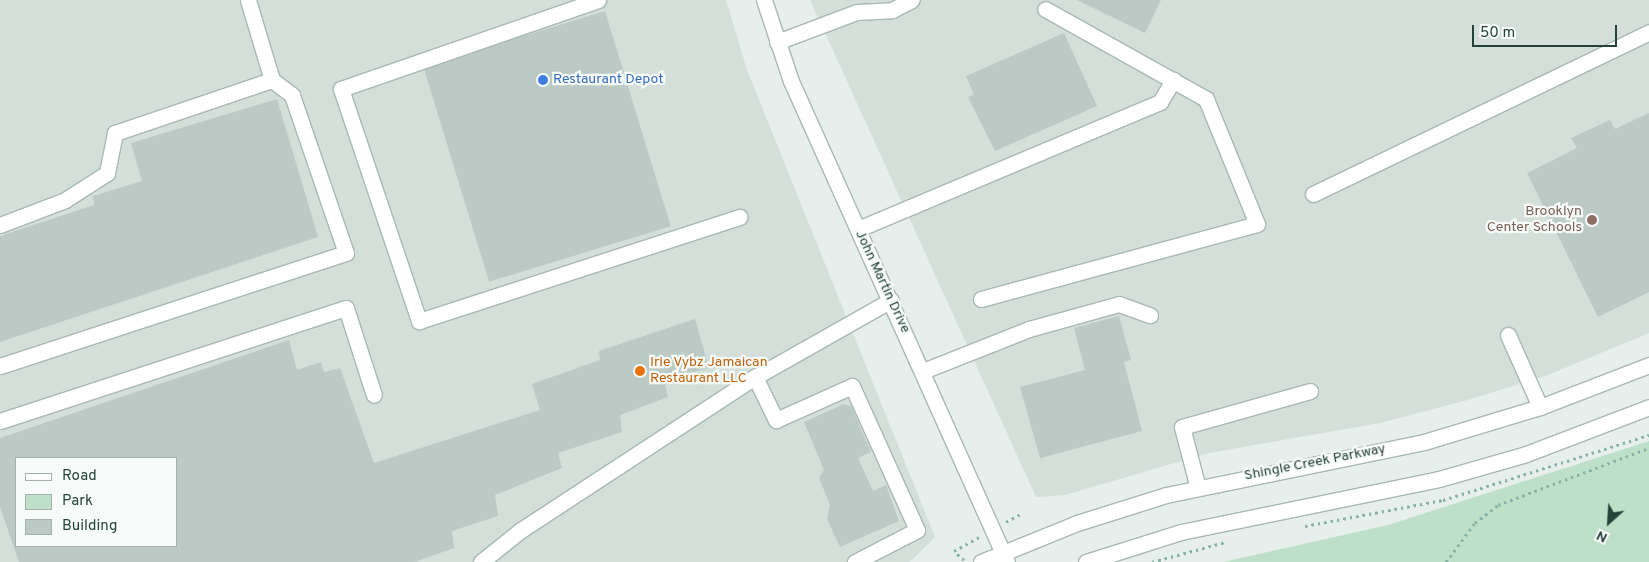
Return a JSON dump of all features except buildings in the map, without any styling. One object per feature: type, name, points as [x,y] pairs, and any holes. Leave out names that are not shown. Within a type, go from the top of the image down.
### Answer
[{"type":"street","points":[[0,366],[346,253],[292,95],[272,80],[248,0]]},
{"type":"street","points":[[598,0],[341,88],[419,321],[740,216]]},
{"type":"street","name":"John Martin Drive","points":[[764,0],[776,42],[1005,558]]},
{"type":"street","points":[[776,42],[855,6],[892,10],[912,0]]},
{"type":"street","points":[[981,299],[1257,224],[1206,98],[1045,8]]},
{"type":"street","points":[[1313,194],[1649,32]]},
{"type":"street","points":[[0,225],[65,200],[107,173],[114,133],[272,80]]},
{"type":"street","points":[[858,229],[1160,102],[1173,80]]},
{"type":"street","points":[[481,562],[521,530],[755,377],[891,300]]},
{"type":"street","points":[[923,371],[1029,329],[1119,304],[1150,315]]},
{"type":"street","points":[[0,421],[346,308],[374,395]]},
{"type":"street","points":[[1508,335],[1540,406]]},
{"type":"street","name":"Shingle Creek Parkway","points":[[981,562],[1005,558],[1077,523],[1198,488],[1424,442],[1540,406],[1649,365]]},
{"type":"street","points":[[755,377],[776,420],[852,386],[917,530],[855,562]]},
{"type":"street","points":[[1198,488],[1182,427],[1310,391]]},
{"type":"street","points":[[1086,562],[1181,532],[1439,479],[1526,454],[1649,407]]},
{"type":"path","points":[[1446,562],[1474,523],[1498,505],[1649,448]]},
{"type":"shaded area","points":[[0,0],[726,0],[747,70],[935,537],[910,562],[0,562]]},
{"type":"shaded area","points":[[810,0],[1649,0],[1649,333],[1548,375],[1468,400],[1380,423],[1209,453],[1065,495],[1036,497]]},
{"type":"green space","points":[[1649,441],[1649,562],[1223,562],[1388,525]]},
{"type":"place","name":"Restaurant Depot","points":[[543,80]]},
{"type":"place","name":"Brooklyn Center Schools","points":[[1592,220]]},
{"type":"place","name":"Irie Vybz Jamaican Restaurant LLC","points":[[640,371]]}]
